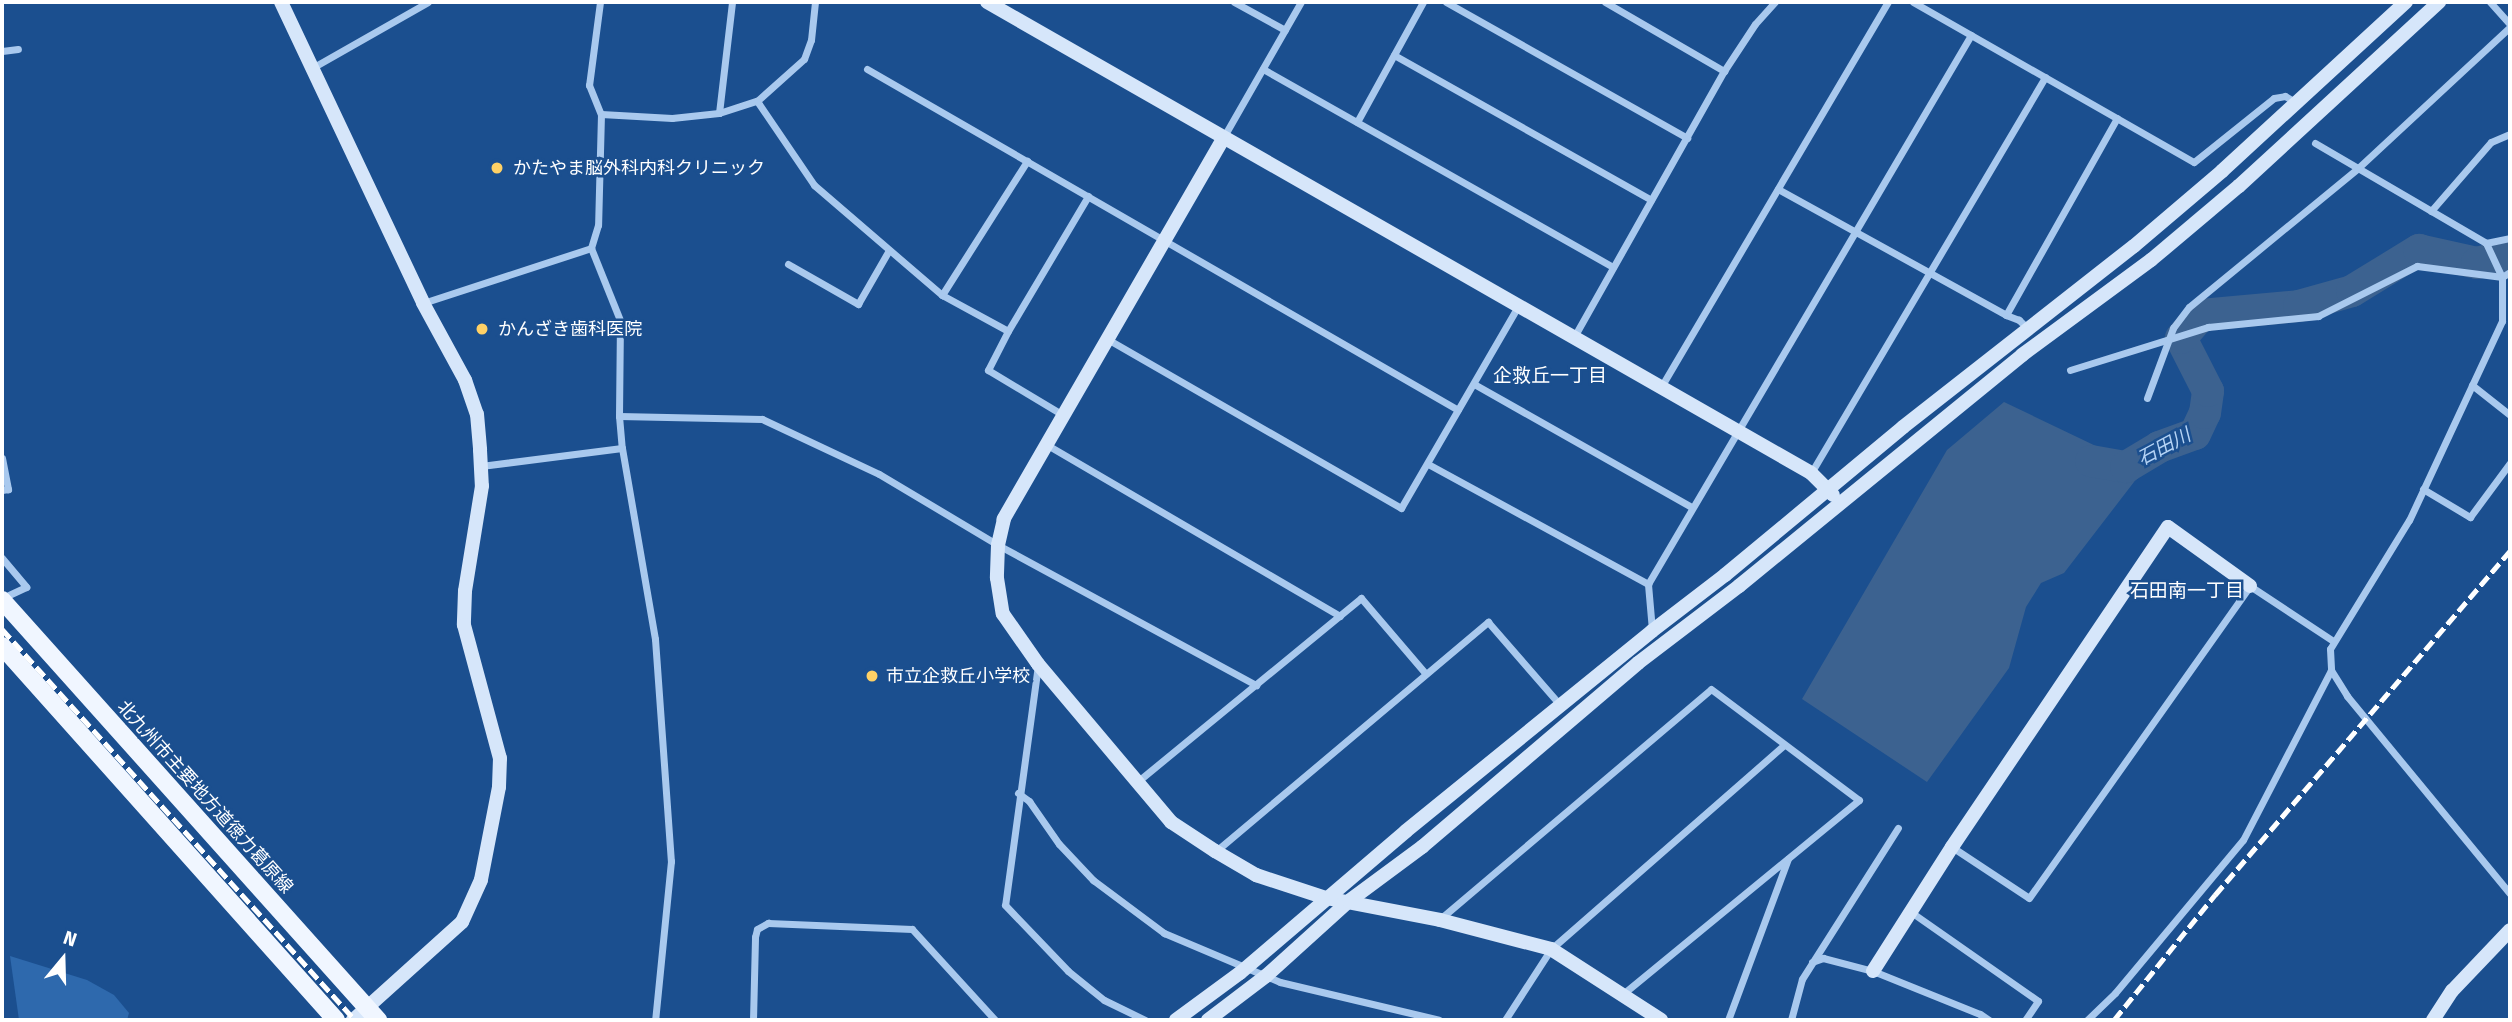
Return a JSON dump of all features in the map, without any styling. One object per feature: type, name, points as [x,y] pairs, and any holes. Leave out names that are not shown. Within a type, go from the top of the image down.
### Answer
[{"type":"main road","name":"北九州市主要地方道徳力葛原線","points":[[2,599],[372,1014]]},
{"type":"main road","points":[[2,646],[336,1020]]},
{"type":"street","points":[[281,2],[423,303],[465,380],[477,414],[481,466],[482,486],[465,591],[464,625],[500,758],[499,787],[481,880],[462,922],[372,1014],[353,1020]]},
{"type":"street","points":[[312,68],[428,2]]},
{"type":"street","points":[[600,2],[589,85],[601,114],[598,225],[591,248],[620,320],[619,416],[622,449],[654,639],[671,861],[655,1020]]},
{"type":"street","points":[[719,113],[732,2]]},
{"type":"street","points":[[601,114],[673,118],[719,113],[757,101],[804,59],[811,40],[815,2]]},
{"type":"street","points":[[1234,2],[1285,30]]},
{"type":"street","points":[[1301,2],[1049,446],[1004,519],[998,545],[997,578],[1003,614],[1038,664],[1171,822],[1216,851],[1256,875],[1326,898],[1440,920],[1551,949],[1661,1020]]},
{"type":"street","points":[[1357,122],[1423,2]]},
{"type":"street","points":[[1446,2],[1687,138]]},
{"type":"street","points":[[1605,2],[1724,71]]},
{"type":"street","points":[[1574,337],[1724,71],[1755,24],[1775,2]]},
{"type":"street","points":[[1660,387],[1888,2]]},
{"type":"street","points":[[1913,2],[2194,162],[2274,98],[2285,96],[2295,102]]},
{"type":"street","points":[[1176,1020],[1246,968],[1326,898],[1652,631],[1725,575],[1828,488],[2144,238],[2222,171],[2406,2]]},
{"type":"street","points":[[1208,1020],[1266,976],[1349,901],[1422,847],[1638,663],[1841,503],[2022,355],[2171,244],[2239,186],[2439,2]]},
{"type":"street","points":[[2147,398],[2170,337],[2189,307],[2357,169],[2510,26],[2490,2]]},
{"type":"street","points":[[996,4],[1223,139],[1811,473],[1841,503]]},
{"type":"street","points":[[1652,631],[1648,584],[1971,35]]},
{"type":"street","points":[[2,51],[18,49]]},
{"type":"street","points":[[1394,55],[1651,200]]},
{"type":"street","points":[[867,69],[1458,410]]},
{"type":"street","points":[[1263,69],[1613,267]]},
{"type":"street","points":[[1811,473],[2045,77]]},
{"type":"street","points":[[757,101],[814,185],[942,296],[1008,331]]},
{"type":"street","points":[[2006,315],[2117,118]]},
{"type":"street","points":[[2431,211],[2491,142],[2510,134]]},
{"type":"street","points":[[2087,1020],[2115,993],[2243,840],[2331,670],[2333,640],[2409,520],[2501,321],[2502,277],[2486,243],[2315,142]]},
{"type":"street","points":[[942,296],[1027,161]]},
{"type":"street","points":[[1778,189],[2019,320],[2028,329]]},
{"type":"street","points":[[1065,416],[988,370],[1088,196]]},
{"type":"street","points":[[2486,243],[2510,238]]},
{"type":"street","points":[[423,303],[591,248]]},
{"type":"street","points":[[788,264],[858,304],[889,250]]},
{"type":"street","points":[[2070,370],[2208,327],[2318,316],[2417,266],[2502,277],[2510,272]]},
{"type":"street","points":[[1109,340],[1401,508],[1518,305]]},
{"type":"street","points":[[1474,384],[1691,507]]},
{"type":"street","points":[[2472,385],[2510,415]]},
{"type":"street","points":[[619,416],[762,419],[879,474],[998,545],[1256,685]]},
{"type":"street","points":[[1049,446],[1339,616]]},
{"type":"street","points":[[481,466],[622,449]]},
{"type":"street","points":[[2,458],[8,489],[2,490]]},
{"type":"street","points":[[2423,489],[2470,517],[2510,463]]},
{"type":"street","points":[[1428,464],[1648,584]]},
{"type":"street","points":[[1873,971],[1952,847],[2168,527],[2250,586],[2333,640]]},
{"type":"street","points":[[2,558],[26,587],[2,599]]},
{"type":"street","points":[[1952,847],[2029,898],[2250,586]]},
{"type":"street","points":[[1137,782],[1361,598],[1425,673]]},
{"type":"street","points":[[1216,851],[1488,622],[1561,706]]},
{"type":"street","points":[[1038,664],[1018,793],[1005,905],[1068,971],[1104,1000],[1145,1020]]},
{"type":"street","points":[[2331,670],[2347,696],[2510,894]]},
{"type":"street","points":[[1440,920],[1711,689],[1859,800],[1623,993]]},
{"type":"street","points":[[1506,1020],[1551,949],[1784,745]]},
{"type":"street","points":[[1018,793],[1029,801],[1059,844],[1084,871],[1125,906],[1164,933],[1266,976],[1439,1020]]},
{"type":"street","points":[[1791,1020],[1802,979],[1811,962],[1898,828]]},
{"type":"street","points":[[1728,1020],[1788,858]]},
{"type":"street","points":[[1911,912],[2038,1001],[2025,1020]]},
{"type":"street","points":[[753,1020],[755,937],[757,929],[768,923],[912,929],[995,1020]]},
{"type":"street","points":[[2433,1020],[2452,991],[2510,930]]},
{"type":"street","points":[[1811,962],[1823,958],[1873,971],[1989,1020]]},
{"type":"shaded area","points":[[2004,402],[2144,469],[2064,573],[2041,583],[2026,607],[2009,668],[1927,782],[1802,699],[1947,450]]},
{"type":"shaded area","points":[[10,956],[87,980],[114,995],[129,1013],[127,1020],[19,1020]]},
{"type":"waterway","name":"石田川","points":[[2091,461],[2126,467],[2159,447],[2195,434],[2205,413],[2208,391],[2181,338],[2201,315],[2299,306],[2352,291],[2419,250],[2477,263],[2510,254]]},
{"type":"railway","points":[[2114,1020],[2215,895],[2510,551]]},
{"type":"railway","points":[[2,629],[355,1020]]},
{"type":"place","name":"かたやま脳外科内科クリニック","points":[[497,168]]},
{"type":"place","name":"かんざき歯科医院","points":[[482,329]]},
{"type":"place","name":"市立企救丘小学校","points":[[872,676]]},
{"type":"district","name":"企救丘一丁目","points":[[1550,376]]},
{"type":"district","name":"石田南一丁目","points":[[2187,591]]}]
